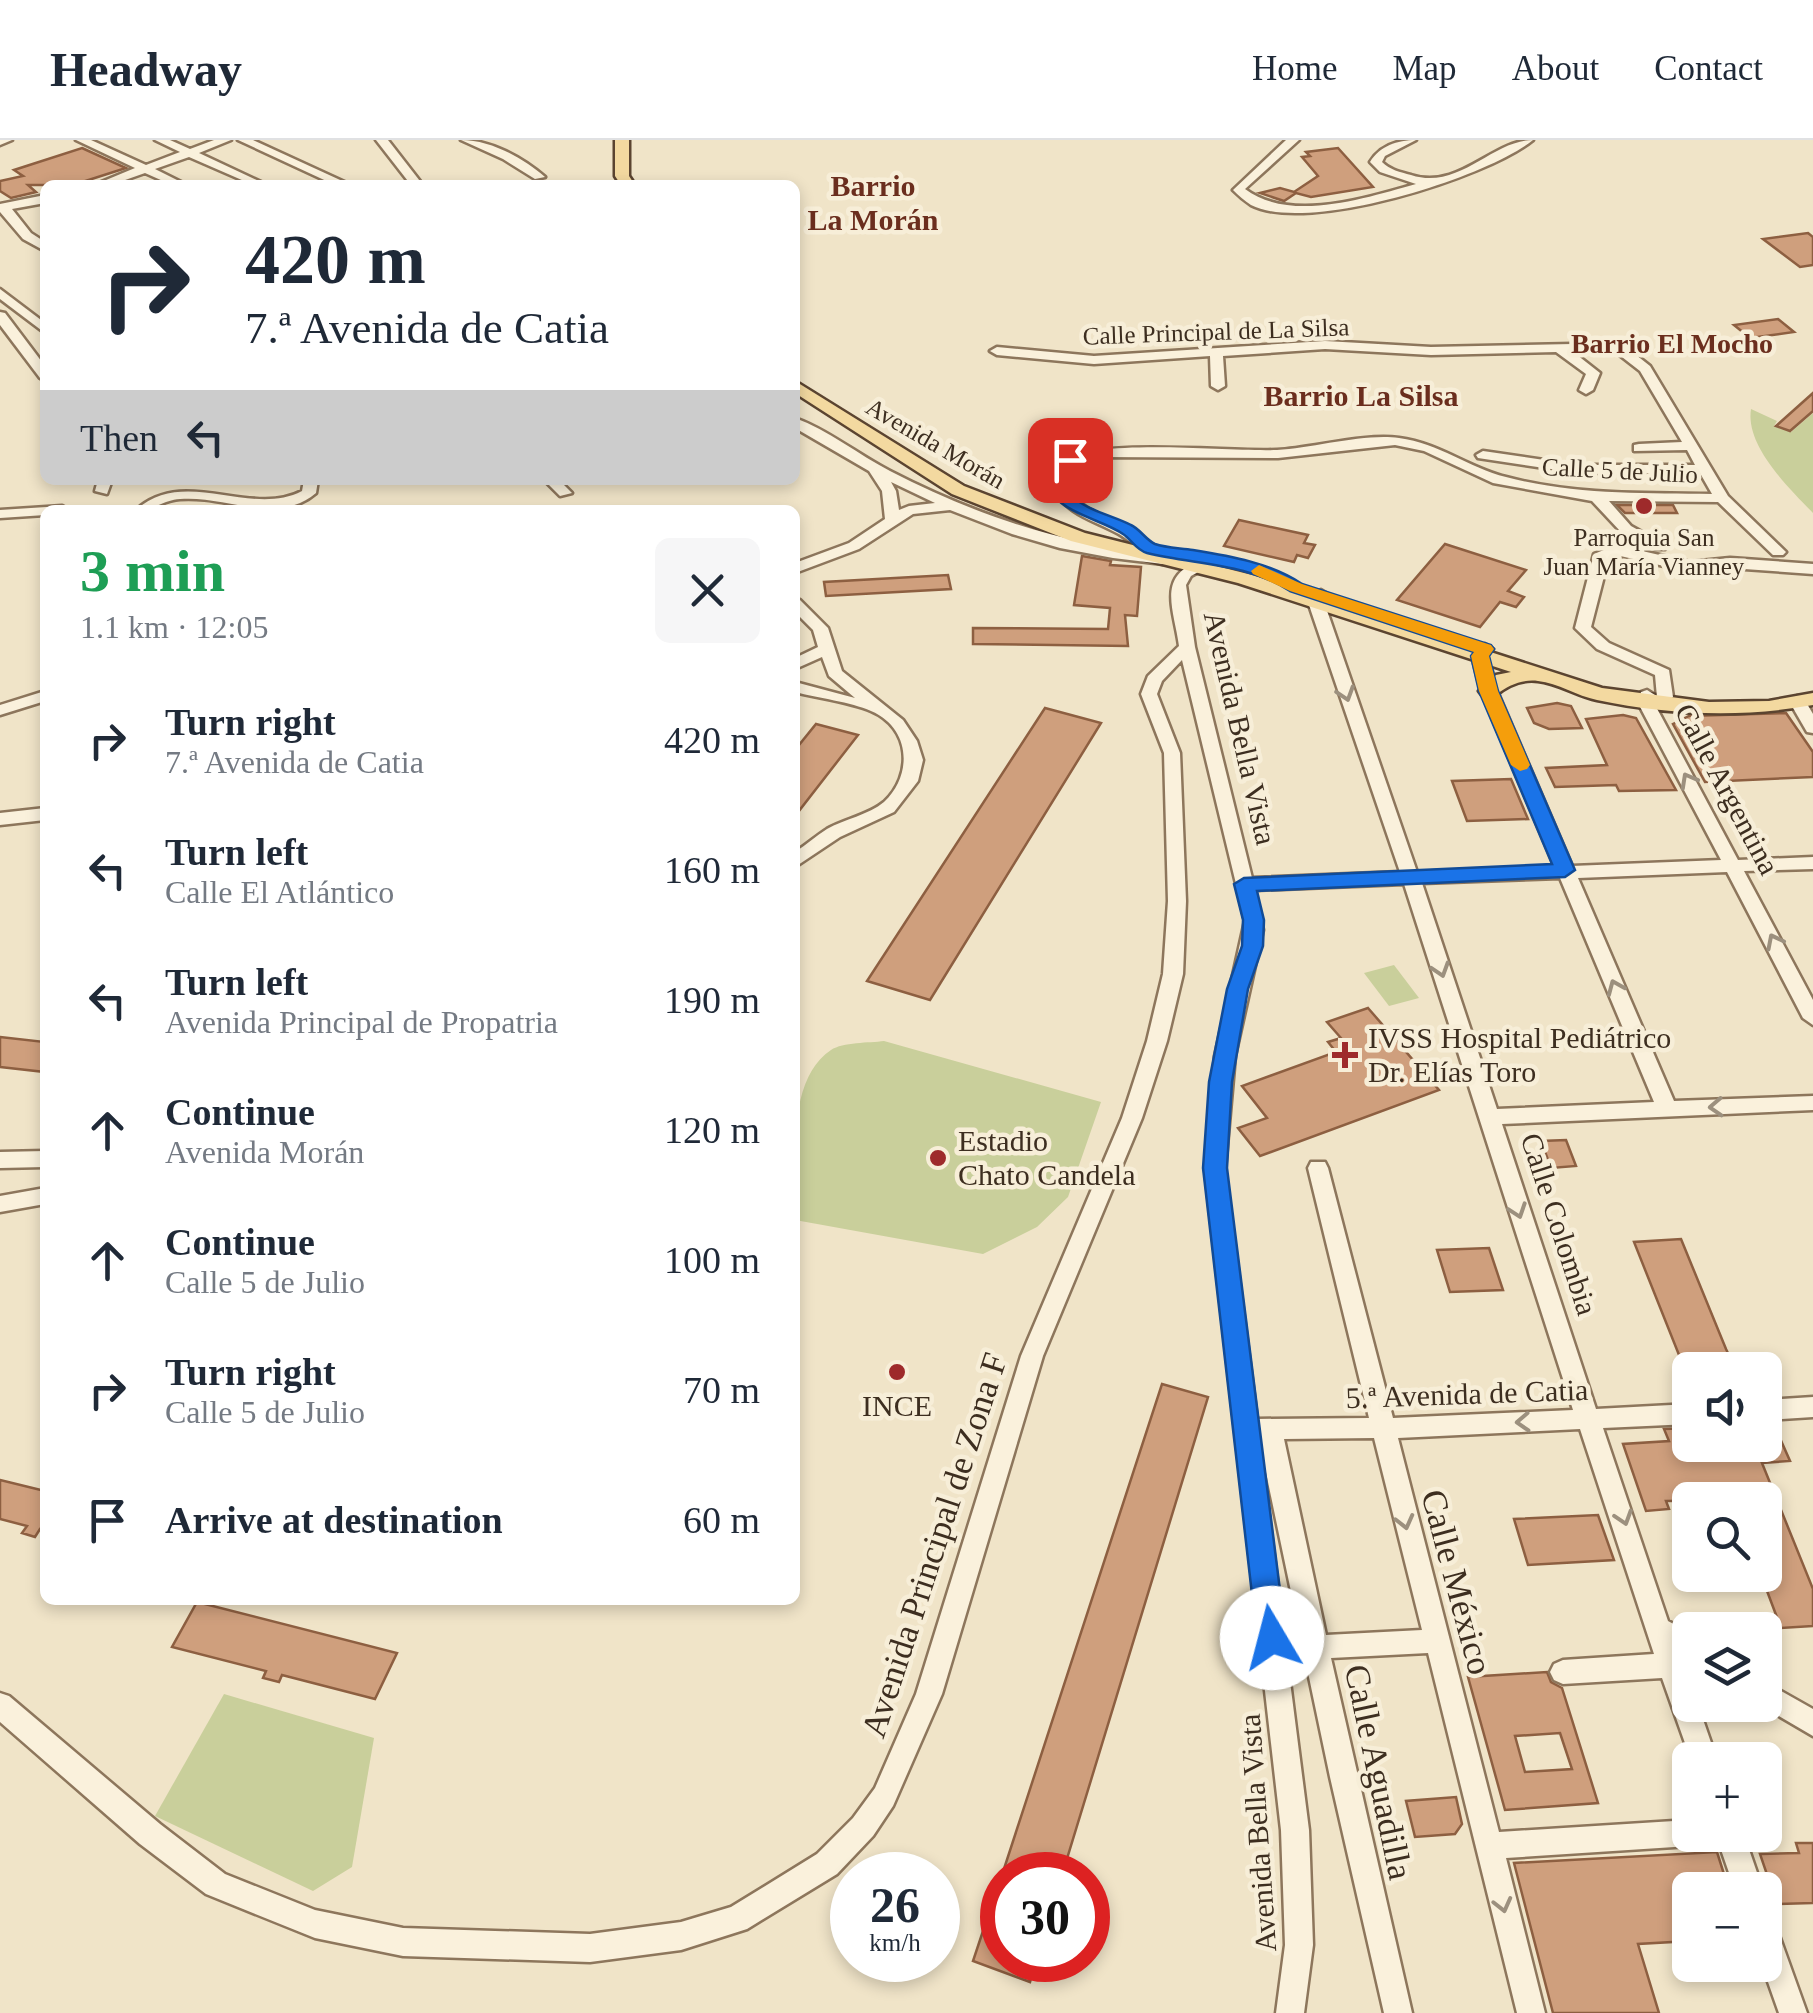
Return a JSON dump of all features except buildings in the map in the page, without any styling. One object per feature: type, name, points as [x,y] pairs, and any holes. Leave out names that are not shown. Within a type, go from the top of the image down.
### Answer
[{"type":"main road","points":[[622,140],[625,180]]},
{"type":"main road","name":"Avenida Morán","points":[[800,389],[958,490],[1045,526],[1201,566]]},
{"type":"main road","name":"Avenida Morán","points":[[1132,550],[1229,561],[1283,578],[1296,588]]},
{"type":"main road","points":[[1175,560],[1229,561]]},
{"type":"main road","points":[[1201,566],[1232,568],[1319,598]]},
{"type":"main road","points":[[1201,566],[1319,598],[1566,681]]},
{"type":"main road","points":[[1482,652],[1543,678]]},
{"type":"main road","points":[[1488,691],[1503,679],[1543,678],[1709,708]]},
{"type":"main road","points":[[1653,698],[1805,700]]},
{"type":"main road","points":[[1658,726],[1678,712],[1770,707],[1805,700]]},
{"type":"street","points":[[82,140],[170,180]]},
{"type":"street","points":[[161,140],[245,180]]},
{"type":"street","points":[[113,180],[225,140]]},
{"type":"street","points":[[244,140],[334,180]]},
{"type":"street","points":[[382,140],[414,180]]},
{"type":"street","points":[[467,140],[507,156],[539,177]]},
{"type":"street","points":[[1293,140],[1242,185],[1239,190],[1249,201],[1278,208],[1303,208],[1376,198],[1486,164],[1528,140]]},
{"type":"street","points":[[1410,140],[1381,154],[1376,162],[1384,170],[1427,184]]},
{"type":"street","points":[[285,170],[300,165]]},
{"type":"street","points":[[140,180],[145,168]]},
{"type":"street","points":[[259,180],[270,176]]},
{"type":"street","points":[[40,200],[2,208],[27,236],[40,244]]},
{"type":"street","points":[[2,306],[40,326]]},
{"type":"street","points":[[2,306],[40,368]]},
{"type":"street","points":[[16,332],[40,327]]},
{"type":"street","name":"Calle Principal de La Silsa","points":[[997,351],[1094,360],[1326,345],[1432,352],[1616,346],[1646,370],[1693,446]]},
{"type":"street","points":[[1560,348],[1592,371],[1592,382],[1586,390]]},
{"type":"street","points":[[1216,354],[1218,386]]},
{"type":"street","points":[[800,425],[874,467],[980,518]]},
{"type":"street","name":"Calle 5 de Julio","points":[[1132,550],[1129,530],[1075,510],[1058,488],[1063,465],[1075,457],[1101,453],[1278,454],[1395,441],[1428,448],[1511,483],[1598,497],[1722,498]]},
{"type":"street","points":[[1639,448],[1693,446],[1722,498],[1778,551],[1730,563]]},
{"type":"street","points":[[1483,454],[1578,469],[1706,469]]},
{"type":"street","points":[[874,467],[890,491],[893,521]]},
{"type":"street","points":[[150,505],[182,494],[286,505],[310,494],[311,485]]},
{"type":"street","points":[[556,485],[565,493]]},
{"type":"street","points":[[1598,497],[1626,529],[1660,546]]},
{"type":"street","points":[[800,566],[854,546],[909,510],[932,506],[1044,541],[1132,550]]},
{"type":"street","points":[[0,514],[40,511]]},
{"type":"street","name":"Avenida Bella Vista","points":[[1132,550],[1178,585]]},
{"type":"street","name":"Calle Argentina","points":[[1730,563],[1690,567],[1616,550],[1602,554],[1583,628],[1603,646],[1663,673],[1653,698],[1658,726],[1813,1018]]},
{"type":"street","points":[[1730,563],[1813,569]]},
{"type":"street","name":"Avenida Bella Vista","points":[[1201,566],[1185,573],[1178,585],[1186,646],[1254,920],[1252,946],[1238,989],[1220,1082],[1215,1168],[1258,1429],[1295,1830],[1299,1945],[1290,2013]]},
{"type":"street","name":"Calle Colombia","points":[[1319,598],[1660,1629],[1672,1644]]},
{"type":"street","points":[[800,608],[820,628],[841,680],[883,712],[904,733],[913,752],[913,769],[898,800],[878,815],[834,833],[800,857]]},
{"type":"street","points":[[1151,683],[1186,646]]},
{"type":"street","points":[[800,662],[827,649]]},
{"type":"street","points":[[1482,652],[1488,691],[1668,1109]]},
{"type":"street","points":[[1151,683],[1180,678],[1200,696]]},
{"type":"street","name":"Avenida Principal de Zona F","points":[[0,1705],[150,1834],[216,1884],[298,1919],[403,1942],[590,1948],[635,1945],[737,1919],[826,1864],[863,1826],[884,1797],[929,1694],[1032,1356],[1132,1118],[1168,1002],[1178,935],[1172,754],[1152,707],[1151,683]]},
{"type":"street","points":[[800,687],[883,712]]},
{"type":"street","points":[[0,710],[40,698]]},
{"type":"street","points":[[1805,700],[1813,728]]},
{"type":"street","points":[[0,819],[40,815]]},
{"type":"street","points":[[1244,884],[1813,863]]},
{"type":"street","points":[[1490,1117],[1813,1103]]},
{"type":"street","points":[[0,1160],[40,1159]]},
{"type":"street","name":"Calle México","points":[[1318,1168],[1530,2013]]},
{"type":"street","points":[[0,1204],[40,1197]]},
{"type":"street","points":[[1782,1409],[1813,1407]]},
{"type":"street","name":"5.ª Avenida de Catia","points":[[1258,1429],[1381,1428],[1672,1415]]},
{"type":"street","name":"Calle Aguadilla","points":[[1258,1429],[1316,1647],[1398,2013]]},
{"type":"street","points":[[1316,1647],[1436,1641]]},
{"type":"street","points":[[1563,1672],[1672,1657]]},
{"type":"street","points":[[1782,1705],[1813,1724]]},
{"type":"street","points":[[1489,1846],[1672,1834]]},
{"type":"street","points":[[1781,1982],[1792,2013]]},
{"type":"green space","points":[[1751,409],[1777,421],[1774,426],[1791,432],[1813,413],[1813,513],[1762,452],[1751,423]]},
{"type":"green space","points":[[1394,965],[1419,998],[1389,1006],[1364,973]]},
{"type":"green space","name":"Estadio Chato Candela","points":[[884,1041],[1101,1102],[1068,1197],[1037,1227],[983,1254],[800,1221],[800,1101],[816,1064],[831,1050]]},
{"type":"green space","points":[[224,1694],[374,1738],[352,1867],[313,1891],[155,1816]]},
{"type":"slow traffic","points":[[1259,571],[1283,578],[1296,588],[1485,649],[1480,656],[1488,691],[1520,765]]},
{"type":"place","name":"Parroquia San Juan María Vianney","points":[[1644,506]]},
{"type":"place","name":"IVSS Hospital Pediátrico Dr. Elías Toro","points":[[1345,1055]]},
{"type":"place","name":"Estadio Chato Candela","points":[[938,1158]]},
{"type":"place","name":"INCE","points":[[897,1372]]},
{"type":"district","name":"Barrio La Morán","points":[[873,203]]},
{"type":"district","name":"Barrio El Mocho","points":[[1672,343]]},
{"type":"district","name":"Barrio La Silsa","points":[[1361,396]]},
{"type":"route","points":[[1070,460],[1059,471],[1058,488],[1070,506],[1129,530],[1147,548],[1180,550],[1229,561],[1283,578],[1296,588],[1485,649],[1480,656],[1488,691],[1565,870],[1244,884],[1254,920],[1252,946],[1238,989],[1220,1082],[1215,1168],[1272,1638]]}]
